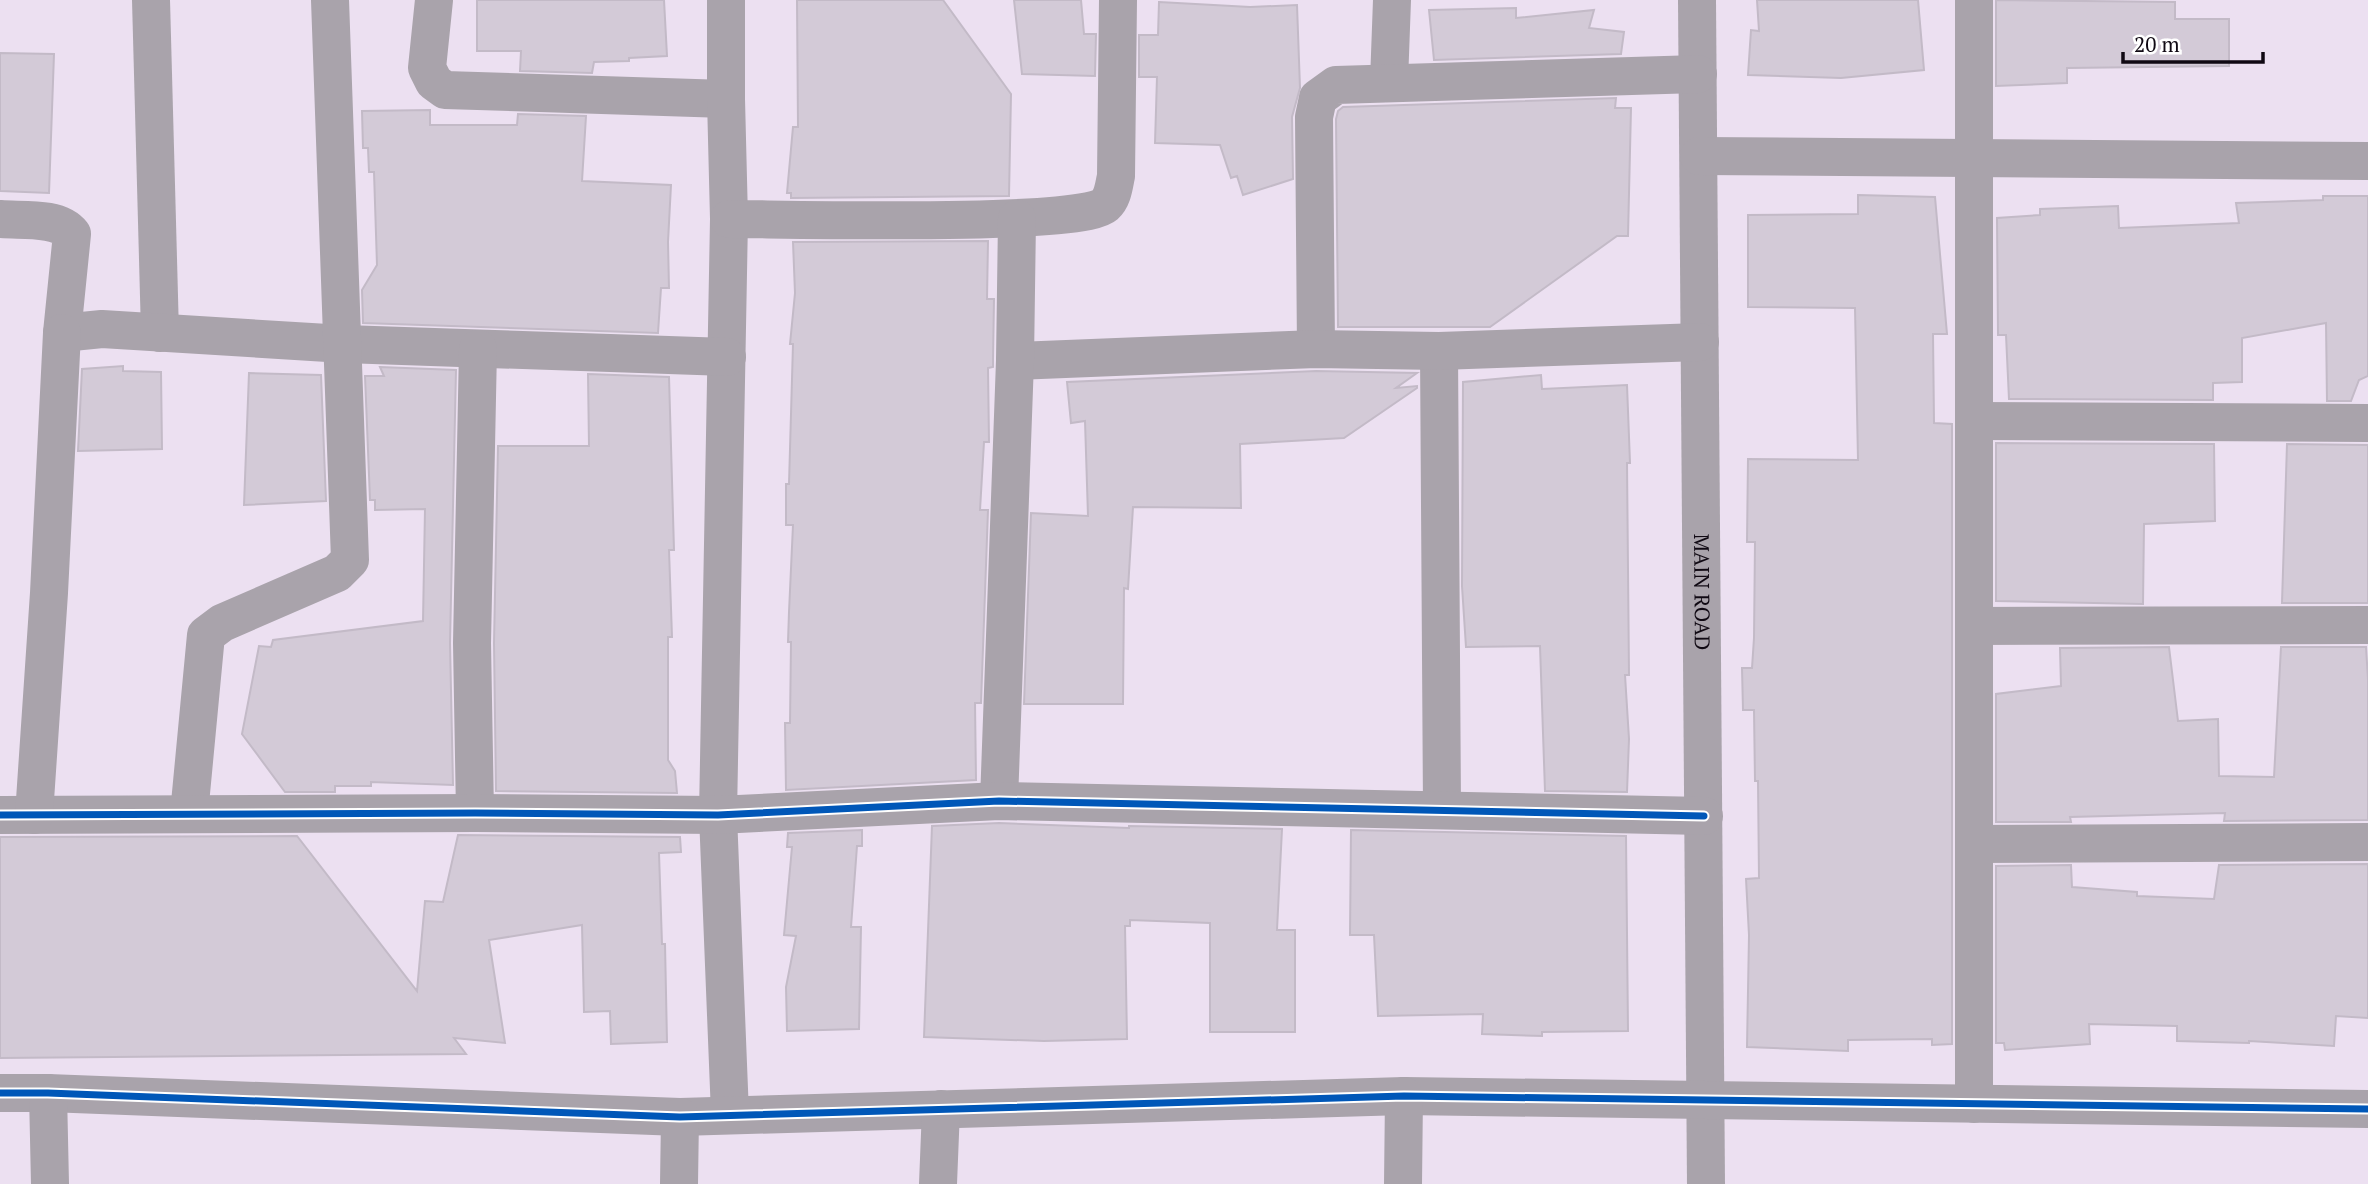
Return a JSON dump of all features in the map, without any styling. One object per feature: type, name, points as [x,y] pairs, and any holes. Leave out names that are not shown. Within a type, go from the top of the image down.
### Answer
[{"type":"street","points":[[151,0],[160,333]]},
{"type":"street","points":[[189,814],[206,635],[222,623],[337,573],[351,560],[330,0]]},
{"type":"street","points":[[434,0],[427,68],[434,82],[445,90],[726,99]]},
{"type":"street","points":[[726,0],[729,219],[718,815],[730,1114]]},
{"type":"street","points":[[729,219],[1017,219],[1088,212],[1105,206],[1116,176],[1118,0]]},
{"type":"street","points":[[1389,82],[1392,0]]},
{"type":"street","name":"MAIN ROAD","points":[[1697,0],[1706,1184]]},
{"type":"street","points":[[1974,0],[1974,1104]]},
{"type":"street","points":[[1316,349],[1314,117],[1318,98],[1336,85],[1698,74]]},
{"type":"street","points":[[1699,156],[2368,161]]},
{"type":"street","points":[[0,219],[55,223],[66,227],[72,234],[62,333],[49,593],[17,815],[718,815],[999,801],[1704,816]]},
{"type":"street","points":[[999,801],[1015,360],[1017,219]]},
{"type":"street","points":[[62,333],[102,329],[344,344],[727,357]]},
{"type":"street","points":[[1015,360],[1316,349],[1439,351],[1700,342]]},
{"type":"street","points":[[475,813],[472,643],[478,349]]},
{"type":"street","points":[[1439,351],[1443,809]]},
{"type":"street","points":[[1975,421],[2368,423]]},
{"type":"street","points":[[1975,626],[2368,625]]},
{"type":"street","points":[[1975,844],[2368,842]]},
{"type":"street","points":[[0,1093],[680,1117],[1404,1096],[2368,1109]]},
{"type":"street","points":[[48,1093],[50,1184]]},
{"type":"street","points":[[1403,1184],[1404,1096]]},
{"type":"street","points":[[938,1184],[941,1109]]},
{"type":"street","points":[[679,1184],[680,1117]]},
{"type":"building","points":[[477,0],[664,0],[667,56],[594,62],[592,73],[520,71],[521,51],[477,51]]},
{"type":"building","points":[[797,0],[943,0],[1011,94],[1009,196],[791,198],[791,193],[787,193],[793,127],[798,127]]},
{"type":"building","points":[[1014,0],[1081,0],[1084,34],[1096,34],[1095,76],[1022,74]]},
{"type":"building","points":[[1757,0],[1918,0],[1924,70],[1841,78],[1748,75],[1751,30],[1759,31]]},
{"type":"building","points":[[1996,0],[2175,2],[2175,19],[2229,19],[2229,66],[2067,68],[2067,83],[1996,86]]},
{"type":"building","points":[[1159,2],[1250,7],[1297,5],[1300,88],[1292,117],[1293,179],[1243,195],[1237,176],[1231,178],[1220,145],[1155,143],[1157,77],[1139,77],[1139,35],[1158,35]]},
{"type":"building","points":[[1516,8],[1516,18],[1594,10],[1589,28],[1624,32],[1621,54],[1434,60],[1429,10]]},
{"type":"building","points":[[0,53],[54,54],[49,193],[0,191]]},
{"type":"building","points":[[1616,98],[1615,108],[1631,108],[1628,236],[1617,236],[1490,327],[1338,327],[1338,111],[1343,107]]},
{"type":"building","points":[[430,110],[430,125],[517,125],[518,114],[586,116],[582,181],[671,185],[669,288],[661,288],[658,333],[363,323],[362,290],[377,265],[374,172],[369,172],[368,148],[363,148],[362,111]]},
{"type":"building","points":[[1858,195],[1935,197],[1947,334],[1933,334],[1934,423],[1952,424],[1952,1044],[1932,1045],[1932,1039],[1848,1040],[1848,1051],[1747,1047],[1749,935],[1746,879],[1759,878],[1754,710],[1743,710],[1742,668],[1752,668],[1754,638],[1755,542],[1747,542],[1748,459],[1858,460],[1855,308],[1748,307],[1748,215],[1858,214]]},
{"type":"building","points":[[2323,196],[2368,196],[2368,376],[2359,380],[2351,401],[2327,401],[2326,323],[2242,338],[2242,382],[2213,383],[2213,400],[2009,399],[2006,335],[1998,335],[1997,218],[2040,215],[2040,209],[2118,206],[2119,228],[2239,223],[2236,203],[2323,200]]},
{"type":"building","points":[[988,241],[987,299],[994,299],[993,367],[988,368],[989,442],[984,442],[980,510],[988,510],[981,703],[975,703],[976,780],[786,790],[785,723],[790,723],[791,642],[788,642],[793,525],[786,525],[786,484],[789,484],[793,344],[790,344],[795,293],[793,242]]},
{"type":"building","points":[[123,366],[123,371],[161,372],[162,449],[78,451],[82,369]]},
{"type":"building","points":[[380,367],[456,370],[450,643],[453,785],[371,782],[371,786],[335,786],[335,792],[285,792],[242,734],[259,646],[271,647],[273,640],[423,621],[425,509],[375,510],[375,500],[370,500],[365,376],[384,376]]},
{"type":"building","points":[[1316,371],[1417,373],[1396,388],[1417,388],[1344,438],[1240,444],[1241,508],[1133,507],[1128,589],[1124,588],[1123,704],[1024,704],[1031,513],[1088,516],[1085,421],[1071,423],[1067,382]]},
{"type":"building","points":[[249,373],[321,375],[326,501],[244,505]]},
{"type":"building","points":[[588,374],[669,377],[674,550],[669,550],[672,637],[668,637],[668,760],[675,771],[677,793],[496,791],[494,643],[498,446],[589,446]]},
{"type":"building","points":[[1541,375],[1542,389],[1627,385],[1630,463],[1627,463],[1629,675],[1625,675],[1629,739],[1627,792],[1545,791],[1540,646],[1466,647],[1462,586],[1463,382]]},
{"type":"building","points":[[1996,443],[2214,444],[2215,521],[2144,524],[2143,604],[1996,601]]},
{"type":"building","points":[[2287,444],[2368,445],[2368,603],[2282,603]]},
{"type":"building","points":[[2169,647],[2178,721],[2218,719],[2219,776],[2274,777],[2281,647],[2366,647],[2368,820],[2224,821],[2225,813],[2070,817],[2071,822],[1996,822],[1996,694],[2061,686],[2060,648]]},
{"type":"building","points":[[999,823],[1129,828],[1282,829],[1277,930],[1295,930],[1295,1032],[1210,1032],[1210,923],[1130,920],[1130,926],[1125,926],[1127,1039],[1044,1041],[924,1037],[932,826]]},
{"type":"building","points":[[862,830],[862,846],[857,846],[851,927],[861,927],[859,1029],[787,1031],[786,987],[796,936],[784,935],[792,847],[787,847],[788,833]]},
{"type":"building","points":[[1351,830],[1626,836],[1628,1031],[1542,1032],[1542,1036],[1482,1034],[1483,1014],[1378,1016],[1374,935],[1350,935]]},
{"type":"building","points":[[458,835],[680,837],[681,852],[659,853],[662,944],[665,944],[667,1042],[611,1044],[610,1011],[584,1012],[582,925],[489,940],[505,1043],[454,1038],[466,1054],[0,1058],[0,837],[297,836],[417,991],[425,901],[443,902]]},
{"type":"building","points":[[2368,864],[2368,1018],[2336,1016],[2334,1046],[2249,1041],[2177,1041],[2177,1026],[2089,1024],[2090,1044],[2005,1050],[2004,1043],[1996,1043],[1996,866],[2071,865],[2072,887],[2137,892],[2137,896],[2214,899],[2219,865]]},
{"type":"cycle path","points":[[0,815],[718,815],[999,801],[1704,816]]},
{"type":"cycle path","points":[[0,1093],[680,1117],[1404,1096],[2368,1109]]}]
